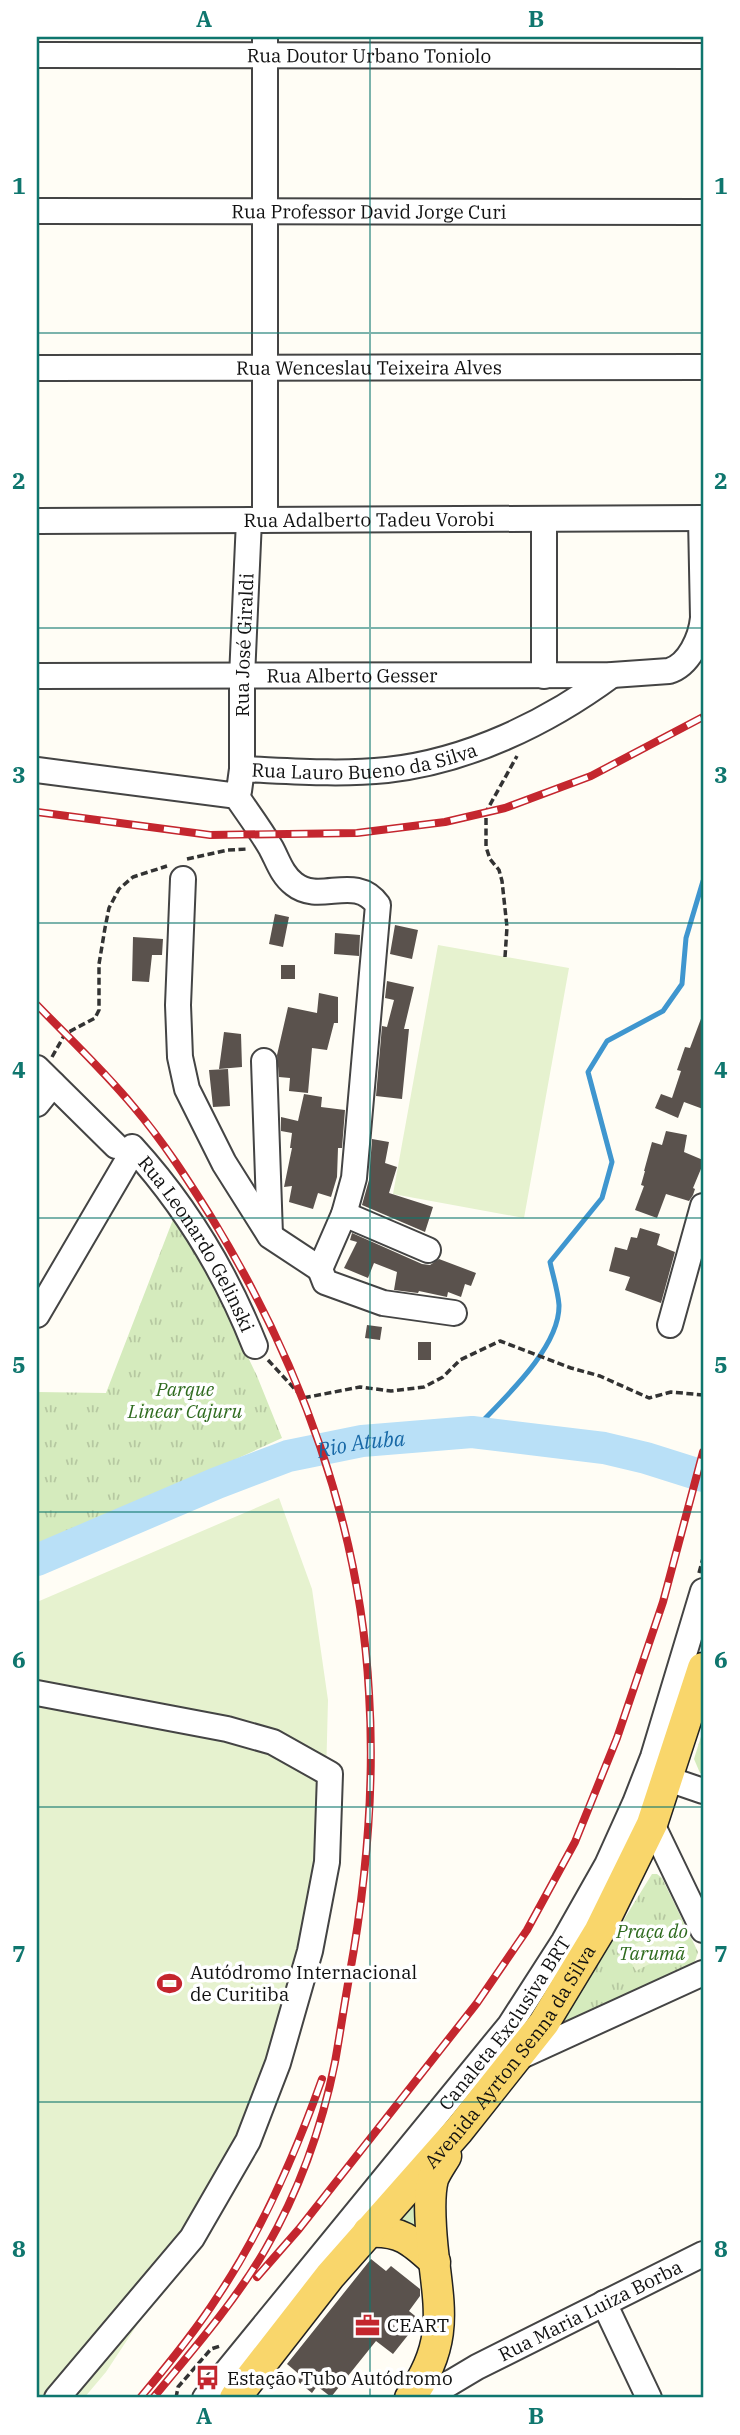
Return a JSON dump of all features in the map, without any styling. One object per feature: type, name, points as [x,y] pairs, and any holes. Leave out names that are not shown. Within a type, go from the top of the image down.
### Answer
[{"type":"main road","name":"Avenida Ayrton Senna da Silva","points":[[236,2398],[330,2276],[459,2130],[544,2023],[599,1932],[652,1824],[703,1668]]},
{"type":"main road","points":[[410,2398],[423,2381],[436,2349],[441,2312],[430,2209],[433,2179],[459,2130]]},
{"type":"main road","points":[[369,2232],[400,2234],[435,2262]]},
{"type":"street","name":"Rua Doutor Urbano Toniolo","points":[[37,55],[265,46],[703,56]]},
{"type":"street","name":"Rua José Giraldi","points":[[242,769],[242,677],[257,520],[264,367],[265,46]]},
{"type":"street","name":"Rua Professor David Jorge Curi","points":[[37,211],[703,212]]},
{"type":"street","name":"Rua Wenceslau Teixeira Alves","points":[[37,368],[703,367]]},
{"type":"street","name":"Rua Adalberto Tadeu Vorobi","points":[[37,521],[702,518]]},
{"type":"street","name":"Rua Alberto Gesser","points":[[37,676],[544,676],[669,671],[684,660],[701,633],[702,518]]},
{"type":"street","points":[[544,519],[544,676]]},
{"type":"street","name":"Rua Lauro Bueno da Silva","points":[[37,770],[230,795],[235,794],[242,786],[242,769],[344,772],[387,770],[432,762],[481,747],[580,699],[611,675]]},
{"type":"street","points":[[235,794],[271,848],[283,873],[294,884],[307,891],[358,889],[370,894],[378,905],[354,1178],[344,1214],[320,1269]]},
{"type":"street","points":[[177,869],[180,1057],[187,1089],[223,1163],[270,1236],[320,1269],[325,1282],[383,1303],[454,1313]]},
{"type":"street","points":[[264,1061],[270,1236]]},
{"type":"street","points":[[37,1104],[44,1076]]},
{"type":"street","name":"Rua Leonardo Gelinski","points":[[44,1076],[126,1150],[157,1174],[182,1208],[233,1294],[255,1346]]},
{"type":"street","points":[[37,1315],[126,1150]]},
{"type":"street","points":[[670,1325],[703,1206]]},
{"type":"street","points":[[344,1214],[428,1250]]},
{"type":"street","name":"Canaleta Exclusiva BRT","points":[[205,2398],[510,2025],[564,1941],[607,1865],[635,1803],[653,1757],[702,1595]]},
{"type":"street","points":[[37,1693],[227,1729],[273,1742],[330,1774],[327,1862],[310,1951],[278,2063],[248,2141],[192,2238],[57,2398]]},
{"type":"street","points":[[668,1779],[703,1791]]},
{"type":"street","points":[[652,1824],[703,1930]]},
{"type":"street","points":[[517,2058],[703,1973]]},
{"type":"street","name":"Rua Maria Luiza Borba","points":[[425,2398],[477,2367],[703,2254]]},
{"type":"street","points":[[604,2303],[649,2398]]},
{"type":"street","name":"Rua Maria Luiza Borba","points":[[436,2349],[453,2366],[465,2370],[477,2367]]},
{"type":"path","points":[[505,957],[507,927],[502,881],[499,870],[485,847],[486,813],[535,723]]},
{"type":"path","points":[[44,1076],[65,1034],[95,1018],[99,1010],[99,964],[109,908],[119,889],[132,877],[177,869],[204,854],[271,848]]},
{"type":"path","points":[[255,1346],[303,1398],[360,1387],[391,1391],[424,1387],[443,1377],[460,1360],[500,1341],[600,1376],[649,1398],[671,1392],[703,1395]]},
{"type":"path","points":[[176,2398],[178,2387],[211,2349],[229,2342]]},
{"type":"green space","points":[[438,945],[569,968],[524,1218],[393,1194]]},
{"type":"green space","name":"Parque Linear Cajuru","points":[[174,1217],[208,1273],[257,1376],[282,1438],[37,1550],[37,1392],[106,1393]]},
{"type":"green space","name":"Autódromo Internacional de Curitiba","points":[[279,1498],[312,1589],[328,1700],[323,1895],[250,2154],[106,2372],[84,2398],[37,2398],[37,1602]]},
{"type":"green space","points":[[703,1730],[703,1774],[694,1759]]},
{"type":"green space","name":"Praça do Tarumã","points":[[652,1874],[662,1878],[698,1952],[694,1964],[561,2026],[563,2018]]},
{"type":"green space","points":[[667,1927],[678,1949],[636,1971],[624,1950]]},
{"type":"green space","points":[[424,2184],[423,2237],[395,2220]]},
{"type":"building","points":[[275,914],[289,917],[283,947],[269,944]]},
{"type":"building","points":[[395,925],[418,930],[412,959],[390,954]]},
{"type":"building","points":[[335,933],[360,935],[359,956],[334,954]]},
{"type":"building","points":[[133,937],[163,939],[162,955],[152,955],[149,982],[132,981]]},
{"type":"building","points":[[281,965],[295,965],[295,979],[281,979]]},
{"type":"building","points":[[387,981],[414,987],[404,1029],[409,1029],[402,1099],[376,1096],[382,1026],[387,1027],[394,1000],[385,998]]},
{"type":"building","points":[[319,993],[338,997],[338,1023],[334,1023],[327,1050],[312,1048],[308,1093],[289,1091],[290,1078],[279,1077],[277,1055],[288,1007],[317,1013]]},
{"type":"building","points":[[702,1016],[703,1109],[684,1102],[678,1118],[655,1108],[661,1094],[672,1098],[685,1047],[690,1048]]},
{"type":"building","points":[[224,1032],[241,1034],[242,1067],[219,1069]]},
{"type":"building","points":[[228,1069],[230,1106],[213,1107],[209,1070]]},
{"type":"building","points":[[304,1094],[322,1097],[321,1107],[345,1110],[342,1148],[338,1148],[337,1177],[331,1197],[318,1193],[313,1209],[289,1202],[292,1186],[284,1187],[292,1148],[292,1133],[281,1131],[281,1117],[298,1121]]},
{"type":"building","points":[[666,1131],[687,1135],[684,1152],[703,1160],[703,1164],[689,1201],[666,1194],[657,1218],[635,1210],[644,1186],[641,1185],[652,1142],[662,1145]]},
{"type":"building","points":[[372,1139],[389,1142],[385,1163],[397,1167],[389,1193],[433,1207],[425,1232],[362,1205],[369,1180]]},
{"type":"building","points":[[640,1228],[660,1234],[657,1245],[675,1252],[661,1303],[625,1290],[630,1277],[609,1271],[615,1247],[627,1250],[631,1237],[637,1238]]},
{"type":"building","points":[[352,1233],[422,1264],[430,1265],[439,1259],[476,1273],[471,1286],[465,1284],[461,1297],[448,1292],[447,1297],[419,1291],[394,1290],[397,1272],[374,1263],[368,1278],[344,1268],[357,1242],[350,1240]]},
{"type":"building","points":[[367,1325],[382,1327],[380,1340],[365,1338]]},
{"type":"building","points":[[418,1342],[431,1342],[431,1360],[418,1360]]},
{"type":"building","name":"CEART","points":[[371,2259],[386,2271],[391,2266],[420,2289],[420,2296],[409,2311],[420,2320],[393,2354],[376,2341],[331,2397],[317,2386],[312,2393],[296,2380],[300,2375],[287,2364]]},
{"type":"waterway","points":[[472,1432],[513,1390],[550,1339],[557,1322],[559,1305],[550,1262],[602,1198],[612,1162],[588,1072],[607,1041],[663,1011],[682,984],[686,938],[703,881]]},
{"type":"waterway","name":"Rio Atuba","points":[[37,1560],[217,1483],[288,1456],[362,1441],[472,1432],[604,1448],[703,1476]]},
{"type":"railway","points":[[37,812],[210,835],[357,833],[445,822],[505,808],[591,776],[703,717]]},
{"type":"railway","points":[[37,1005],[122,1093],[165,1147],[213,1220],[273,1330],[298,1388],[339,1507],[353,1568],[369,1693],[370,1800],[360,1907],[335,2062],[316,2135],[288,2206],[253,2270],[212,2326],[153,2398]]},
{"type":"railway","points":[[257,2277],[299,2229],[477,2003],[527,1930],[575,1842],[617,1738],[663,1602],[703,1452]]},
{"type":"railway","points":[[140,2398],[200,2323],[249,2245],[301,2136],[322,2079]]},
{"type":"place","name":"Autódromo Internacional de Curitiba","points":[[170,1983]]},
{"type":"place","name":"CEART","points":[[367,2325]]},
{"type":"place","name":"Estação Tubo Autódromo","points":[[207,2378]]}]
